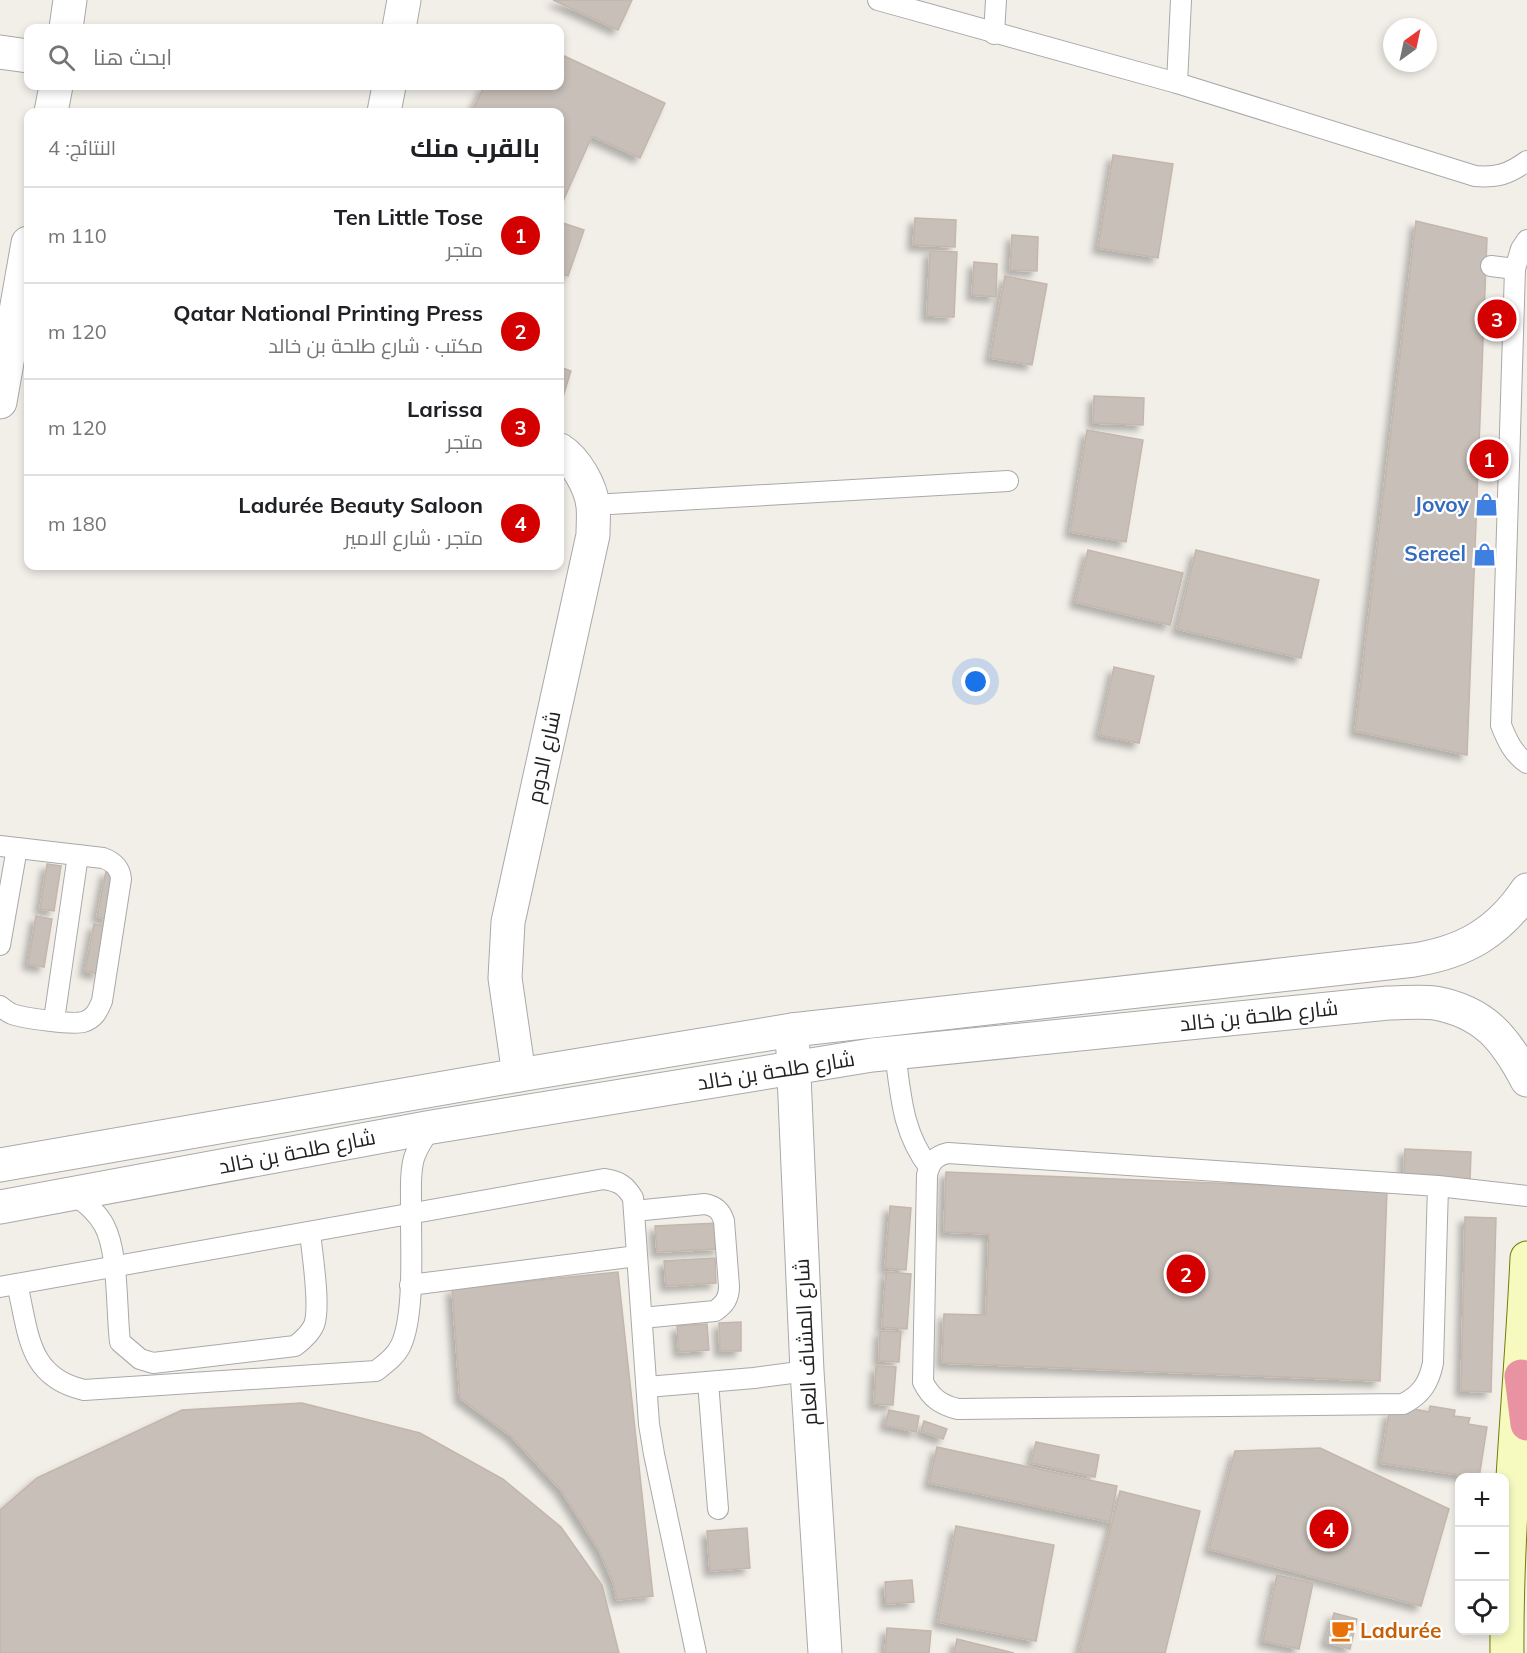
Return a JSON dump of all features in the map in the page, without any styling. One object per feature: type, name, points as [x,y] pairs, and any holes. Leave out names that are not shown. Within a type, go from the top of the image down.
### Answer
[{"type":"highway","points":[[1521,1376],[1527,1424]]},
{"type":"main road","points":[[1507,1653],[1512,1492],[1527,1257]]},
{"type":"street","points":[[67,24],[70,0]]},
{"type":"street","points":[[400,24],[404,0]]},
{"type":"street","points":[[0,52],[24,55]]},
{"type":"street","points":[[52,108],[55,90]]},
{"type":"street","points":[[385,108],[388,90]]},
{"type":"street","points":[[0,402],[23,311]]},
{"type":"street","name":"شارع الدوم","points":[[519,1075],[505,978],[508,922],[593,535],[593,505],[583,476],[564,455]]},
{"type":"street","name":"شارع طلحة بن خالد","points":[[0,1165],[792,1030],[1442,956],[1494,928],[1513,911],[1527,890]]},
{"type":"street","name":"شارع طلحة بن خالد","points":[[0,1208],[432,1126],[895,1053],[1388,1003],[1433,1003],[1467,1012],[1494,1030],[1512,1052],[1527,1080]]},
{"type":"street","name":"شارع المشاف العام","points":[[792,1030],[807,1371],[825,1653]]},
{"type":"lane","points":[[878,0],[1177,83],[1475,176],[1492,178],[1512,171],[1527,161]]},
{"type":"lane","points":[[994,34],[996,0]]},
{"type":"lane","points":[[1177,83],[1181,0]]},
{"type":"lane","points":[[1527,240],[1521,249],[1515,269],[1501,725],[1509,744],[1527,763]]},
{"type":"lane","points":[[1491,266],[1515,269]]},
{"type":"lane","points":[[593,505],[1008,481]]},
{"type":"lane","points":[[0,945],[9,847],[103,858],[109,860],[120,872],[121,879],[102,1001],[98,1011],[91,1018],[82,1022],[24,1017],[9,1013],[0,1006]]},
{"type":"lane","points":[[54,1020],[78,855]]},
{"type":"lane","points":[[895,1053],[905,1122],[918,1154],[929,1167]]},
{"type":"lane","points":[[432,1126],[414,1158],[410,1180],[410,1214],[410,1285],[406,1331],[390,1361],[376,1371],[84,1390],[67,1386],[52,1377],[41,1366],[34,1353],[8,1286],[310,1232],[410,1214],[604,1179],[616,1181],[627,1188],[633,1198],[654,1454],[696,1653]]},
{"type":"lane","points":[[1438,1186],[1433,1363],[1431,1375],[1425,1386],[1415,1398],[1403,1404],[958,1409],[937,1401],[928,1392],[923,1382],[927,1175],[929,1167],[939,1155],[948,1153],[1438,1186],[1527,1197]]},
{"type":"lane","points":[[74,1194],[91,1208],[104,1225],[111,1244],[120,1342],[140,1359],[153,1363],[295,1346],[310,1332],[317,1314],[310,1232]]},
{"type":"lane","points":[[634,1211],[705,1203],[714,1206],[721,1213],[724,1221],[729,1286],[729,1296],[724,1305],[715,1311],[642,1318]]},
{"type":"lane","points":[[410,1285],[637,1256]]},
{"type":"lane","points":[[647,1387],[757,1378],[807,1371]]},
{"type":"lane","points":[[708,1382],[718,1509]]},
{"type":"building","points":[[553,0],[632,0],[618,30]]},
{"type":"building","points":[[564,56],[665,103],[640,158],[592,136],[564,199],[564,108],[474,108],[482,90],[564,90]]},
{"type":"building","points":[[1113,155],[1173,164],[1158,258],[1098,248]]},
{"type":"building","points":[[915,218],[956,220],[955,247],[913,245]]},
{"type":"building","points":[[1416,221],[1487,238],[1467,755],[1355,731]]},
{"type":"building","points":[[564,223],[584,230],[568,276],[564,274]]},
{"type":"building","points":[[1012,235],[1038,237],[1037,271],[1010,270]]},
{"type":"building","points":[[930,251],[957,252],[954,317],[927,316]]},
{"type":"building","points":[[974,262],[997,264],[996,297],[972,295]]},
{"type":"building","points":[[1005,276],[1047,284],[1032,365],[990,358]]},
{"type":"building","points":[[564,368],[571,371],[564,393]]},
{"type":"building","points":[[1094,396],[1144,398],[1143,425],[1093,423]]},
{"type":"building","points":[[1087,430],[1143,440],[1126,542],[1070,532]]},
{"type":"building","points":[[1088,550],[1183,573],[1170,625],[1075,602]]},
{"type":"building","points":[[1196,550],[1319,580],[1301,658],[1177,629]]},
{"type":"building","points":[[1114,667],[1154,676],[1139,743],[1099,735]]},
{"type":"building","points":[[47,864],[61,866],[54,911],[40,909]]},
{"type":"building","points":[[106,871],[119,873],[110,920],[97,917]]},
{"type":"building","points":[[36,916],[52,919],[44,967],[28,964]]},
{"type":"building","points":[[94,924],[108,926],[98,974],[85,971]]},
{"type":"building","points":[[1405,1149],[1471,1152],[1470,1180],[1404,1177]]},
{"type":"building","points":[[946,1172],[1387,1190],[1380,1381],[942,1363],[944,1314],[986,1315],[989,1234],[944,1232]]},
{"type":"building","points":[[890,1206],[911,1208],[906,1270],[885,1268]]},
{"type":"building","points":[[1465,1217],[1496,1218],[1491,1392],[1461,1391]]},
{"type":"building","points":[[718,1223],[720,1249],[657,1252],[655,1226]]},
{"type":"building","points":[[715,1258],[716,1283],[666,1286],[664,1261]]},
{"type":"building","points":[[618,1272],[653,1596],[617,1600],[613,1582],[599,1550],[561,1490],[511,1436],[460,1398],[452,1289]]},
{"type":"building","points":[[886,1272],[911,1274],[907,1329],[882,1327]]},
{"type":"building","points":[[741,1322],[741,1351],[720,1351],[719,1323]]},
{"type":"building","points":[[707,1324],[709,1350],[679,1352],[677,1326]]},
{"type":"building","points":[[880,1331],[901,1332],[899,1362],[879,1361]]},
{"type":"building","points":[[876,1366],[896,1367],[893,1405],[874,1404]]},
{"type":"building","points":[[302,1403],[420,1433],[503,1479],[561,1527],[602,1585],[619,1653],[0,1653],[0,1510],[37,1478],[182,1410]]},
{"type":"building","points":[[1430,1406],[1455,1410],[1454,1416],[1470,1418],[1468,1424],[1487,1427],[1480,1473],[1455,1474],[1381,1463],[1389,1412],[1408,1414],[1409,1408],[1429,1412]]},
{"type":"building","points":[[889,1410],[919,1416],[916,1432],[885,1425]]},
{"type":"building","points":[[924,1421],[947,1429],[943,1439],[921,1431]]},
{"type":"building","points":[[1036,1442],[1099,1455],[1095,1477],[1031,1463]]},
{"type":"building","points":[[937,1447],[1117,1486],[1110,1522],[929,1483]]},
{"type":"building","points":[[1320,1448],[1449,1509],[1421,1606],[1209,1549],[1235,1451]]},
{"type":"building","points":[[1120,1491],[1200,1511],[1165,1653],[1079,1653]]},
{"type":"building","points":[[956,1526],[1054,1545],[1036,1641],[938,1622]]},
{"type":"building","points":[[747,1528],[750,1568],[710,1571],[707,1531]]},
{"type":"building","points":[[1277,1575],[1313,1583],[1299,1649],[1263,1641]]},
{"type":"building","points":[[912,1580],[914,1602],[886,1604],[885,1582]]},
{"type":"building","name":"Ladurée","points":[[1334,1613],[1357,1619],[1350,1649],[1326,1642]]},
{"type":"building","points":[[887,1628],[931,1631],[929,1653],[885,1653]]},
{"type":"building","points":[[957,1639],[1014,1653],[954,1653]]},
{"type":"place","name":"Larissa","points":[[1497,319]]},
{"type":"place","name":"Ten Little Tose","points":[[1489,459]]},
{"type":"place","name":"Jovoy","points":[[1487,505]]},
{"type":"place","name":"Sereel","points":[[1484,554]]},
{"type":"place","name":"Qatar National Printing Press","points":[[1186,1274]]},
{"type":"place","name":"Ladurée Beauty Saloon","points":[[1329,1529]]},
{"type":"place","name":"Ladurée","points":[[1342,1631]]}]
